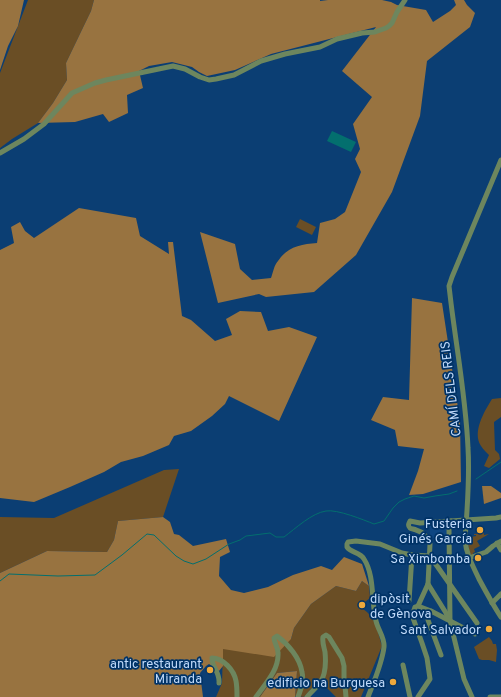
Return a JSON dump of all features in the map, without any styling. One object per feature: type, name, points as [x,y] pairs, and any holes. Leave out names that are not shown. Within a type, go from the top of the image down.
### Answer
[{"type":"street","points":[[0,153],[24,139],[44,124],[72,93],[95,83],[173,66],[185,69],[204,79],[216,79],[234,74],[261,61],[310,49],[362,33],[375,32],[386,28],[390,26],[397,12],[406,0]]},
{"type":"street","name":"CAMÍ DELS REIS","points":[[501,160],[449,286],[466,415],[468,449],[464,520],[466,548],[469,558],[492,603],[501,617]]},
{"type":"street","points":[[418,697],[430,680],[427,658],[412,616],[415,607],[418,606],[428,584],[430,544],[429,540],[420,531],[410,529],[409,524],[410,522],[451,521],[501,517]]},
{"type":"street","points":[[449,528],[454,523],[464,520]]},
{"type":"street","points":[[450,621],[449,528],[451,521]]},
{"type":"street","points":[[368,697],[379,668],[384,646],[374,614],[368,566],[363,557],[346,547],[347,544],[348,542],[356,542],[380,544],[412,555],[430,556]]},
{"type":"street","points":[[469,558],[486,552],[499,542],[501,550]]},
{"type":"street","points":[[409,601],[412,555]]},
{"type":"street","points":[[430,556],[477,623]]},
{"type":"street","points":[[428,584],[450,621],[464,679],[472,697]]},
{"type":"street","points":[[492,603],[501,594]]},
{"type":"street","points":[[418,606],[431,611],[475,634]]},
{"type":"street","points":[[431,611],[428,620],[441,655]]},
{"type":"street","points":[[307,697],[320,684],[323,676],[325,652],[322,637],[326,635],[329,637],[342,658],[346,697]]},
{"type":"street","points":[[256,697],[278,661],[278,649],[274,641],[274,638],[277,636],[289,646],[302,671],[302,685],[298,697]]},
{"type":"street","points":[[219,683],[219,676],[211,661],[212,658],[220,660],[231,670],[236,681],[237,697]]},
{"type":"street","points":[[403,665],[410,697]]},
{"type":"street","points":[[490,697],[501,696]]},
{"type":"shaded area","points":[[0,0],[24,0],[18,26],[8,46],[0,70]]},
{"type":"shaded area","points":[[28,0],[94,0],[91,11],[66,63],[67,80],[53,103],[38,123],[0,148],[0,73]]},
{"type":"shaded area","points":[[94,0],[382,0],[397,5],[426,10],[433,22],[450,11],[456,5],[454,0],[464,0],[475,13],[470,27],[427,61],[420,116],[392,192],[356,255],[314,292],[266,297],[259,294],[218,303],[200,232],[235,244],[240,269],[252,280],[271,278],[276,265],[286,252],[300,245],[317,243],[320,223],[335,219],[345,212],[361,172],[355,159],[360,149],[353,124],[372,97],[342,71],[376,27],[271,54],[235,70],[207,76],[192,67],[172,62],[149,66],[139,71],[143,88],[127,95],[128,113],[109,122],[103,114],[75,122],[38,123],[53,103],[67,80],[66,63],[91,11]]},
{"type":"shaded area","points":[[332,131],[356,142],[351,152],[327,141]]},
{"type":"shaded area","points":[[79,208],[136,218],[140,236],[169,254],[168,242],[173,242],[182,316],[191,320],[215,341],[232,335],[226,319],[240,311],[261,312],[268,331],[289,327],[317,337],[279,421],[229,396],[225,404],[212,416],[191,431],[174,436],[169,445],[143,456],[121,462],[104,472],[34,502],[0,498],[0,250],[14,243],[11,227],[20,222],[25,231],[34,238]]},
{"type":"shaded area","points":[[300,219],[316,227],[312,235],[296,227]]},
{"type":"shaded area","points":[[412,298],[442,303],[460,421],[461,482],[423,494],[409,495],[424,449],[398,446],[395,430],[371,420],[383,397],[409,400]]},
{"type":"shaded area","points":[[501,398],[501,417],[494,422],[495,450],[499,454],[500,459],[489,468],[484,466],[489,455],[482,447],[479,440],[478,428],[492,399]]},
{"type":"shaded area","points":[[179,469],[163,517],[118,521],[114,540],[107,552],[47,551],[0,573],[0,517],[54,518],[164,470]]},
{"type":"shaded area","points":[[482,486],[491,486],[501,493],[501,498],[484,504]]},
{"type":"shaded area","points":[[163,517],[170,522],[174,534],[179,535],[193,546],[226,539],[230,552],[220,557],[219,576],[231,590],[244,593],[268,587],[293,575],[321,566],[332,570],[344,557],[362,564],[369,586],[362,581],[356,591],[336,586],[311,604],[294,628],[291,639],[274,657],[223,649],[223,666],[219,671],[209,664],[200,673],[203,697],[0,697],[0,573],[47,551],[107,552],[114,540],[118,521]]},
{"type":"shaded area","points":[[447,523],[447,538],[430,538],[430,524]]},
{"type":"shaded area","points":[[484,533],[484,535],[489,534],[477,541],[480,546],[474,549],[475,552],[471,556],[467,538],[476,536],[474,534]]},
{"type":"shaded area","points":[[362,581],[369,586],[370,598],[365,602],[359,603],[360,608],[369,614],[375,624],[382,646],[361,697],[336,697],[318,681],[304,697],[295,696],[297,671],[277,673],[260,697],[216,697],[222,683],[223,649],[291,639],[294,628],[311,604],[336,586],[356,591]]},
{"type":"shaded area","points":[[489,637],[493,644],[496,644],[496,662],[479,659],[474,647]]},
{"type":"shaded area","points":[[297,671],[295,697],[260,697],[277,673]]},
{"type":"waterway","points":[[476,479],[501,462]]},
{"type":"waterway","points":[[0,581],[9,574],[58,576],[95,575],[147,534],[154,535],[176,556],[193,564],[206,559],[229,544],[246,536],[270,533],[276,537],[284,537],[304,521],[321,512],[337,512],[374,524],[384,521],[393,508],[405,499],[414,496],[424,498],[449,494],[457,491]]},
{"type":"place","name":"Fusteria Ginés García","points":[[480,530]]},
{"type":"place","name":"Sa Ximbomba","points":[[478,558]]},
{"type":"place","name":"dipòsit de Gènova","points":[[362,605]]},
{"type":"place","name":"Sant Salvador","points":[[489,629]]},
{"type":"place","name":"antic restaurant Miranda","points":[[210,670]]},
{"type":"place","name":"edificio na Burguesa","points":[[393,682]]}]
